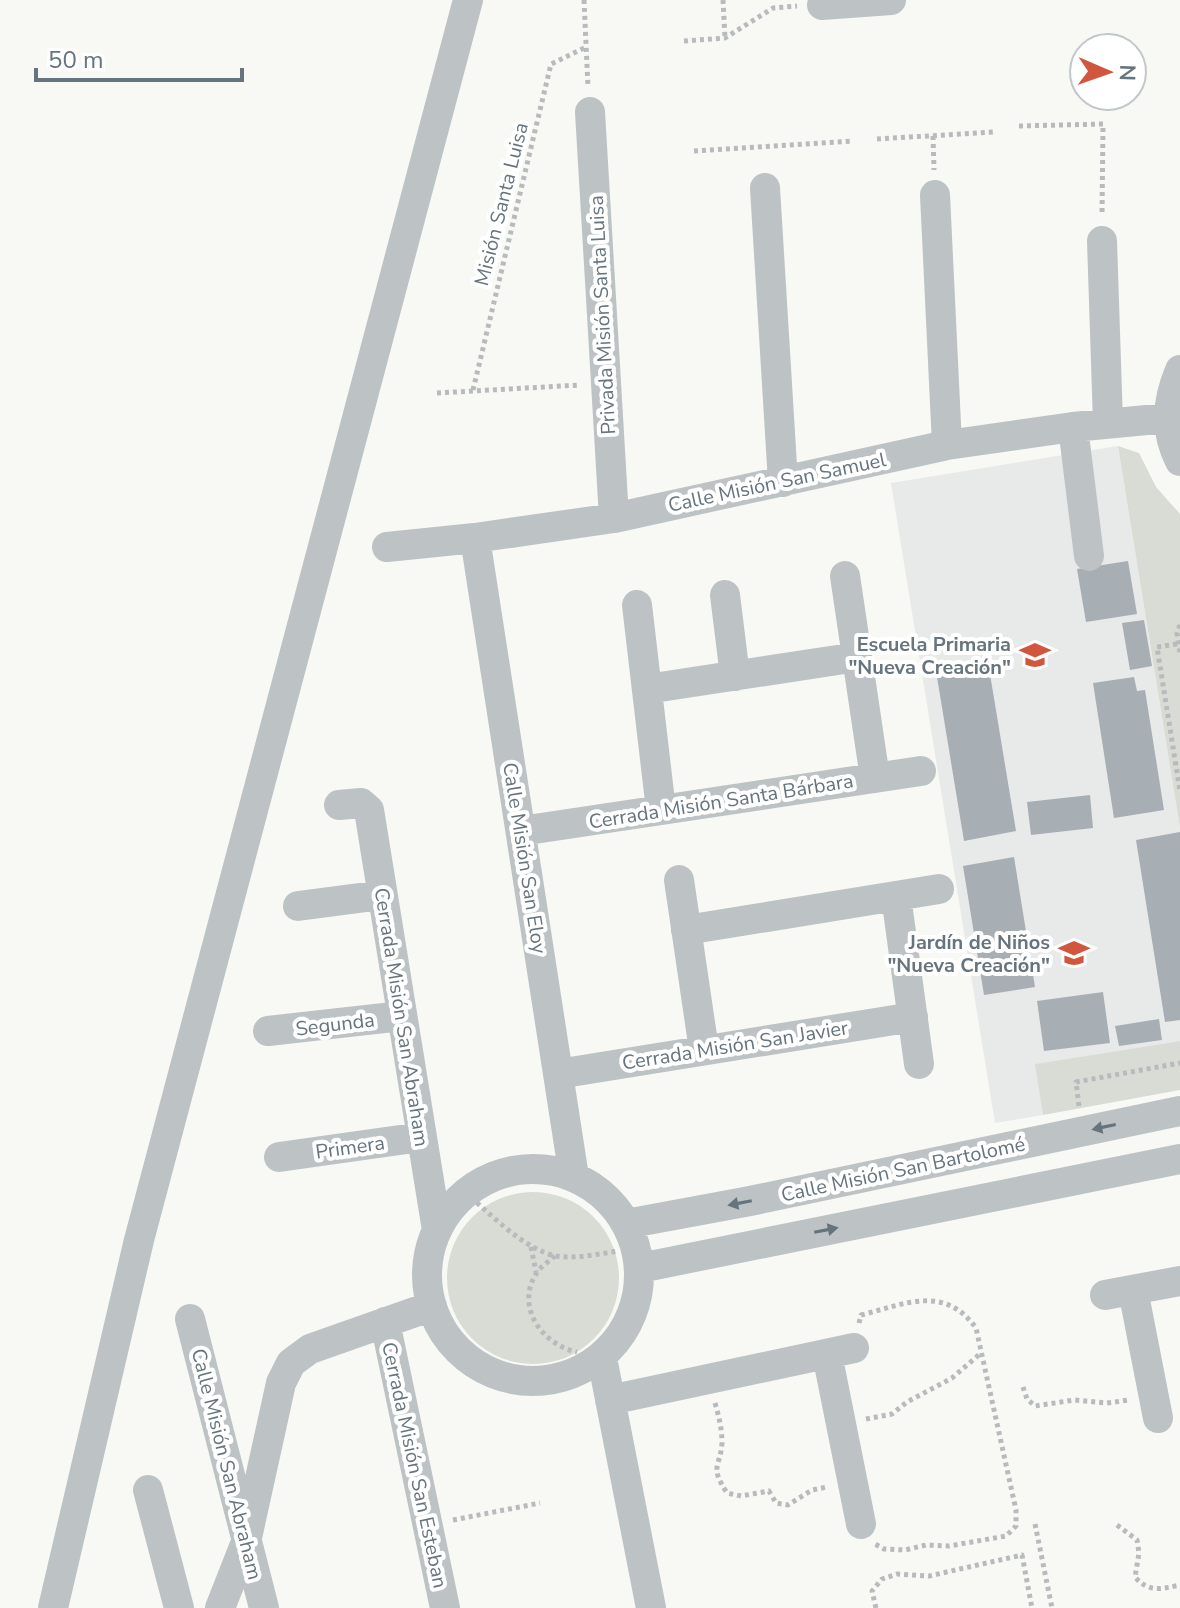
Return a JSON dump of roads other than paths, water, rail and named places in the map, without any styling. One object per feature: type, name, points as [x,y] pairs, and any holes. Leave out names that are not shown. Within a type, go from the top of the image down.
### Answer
[{"type":"street","points":[[53,1608],[139,1240],[468,0]]},
{"type":"street","points":[[822,5],[891,0]]},
{"type":"street","name":"Privada Misión Santa Luisa","points":[[590,112],[614,518]]},
{"type":"street","points":[[765,188],[783,482]]},
{"type":"street","points":[[935,195],[947,445]]},
{"type":"street","points":[[1102,241],[1108,423]]},
{"type":"street","points":[[1180,370],[1171,392],[1168,418],[1173,446],[1180,461]]},
{"type":"street","name":"Calle Misión San Samuel","points":[[387,547],[614,518],[947,445],[1073,427],[1168,418]]},
{"type":"street","points":[[1073,427],[1089,556]]},
{"type":"street","name":"Calle Misión San Eloy","points":[[475,538],[574,1177]]},
{"type":"street","points":[[845,576],[875,778]]},
{"type":"street","points":[[725,595],[735,676]]},
{"type":"street","points":[[637,605],[661,810]]},
{"type":"street","points":[[647,689],[857,657]]},
{"type":"street","name":"Cerrada Misión Santa Bárbara","points":[[521,831],[921,771]]},
{"type":"street","name":"Cerrada Misión San Abraham","points":[[353,805],[369,810],[437,1230]]},
{"type":"street","points":[[679,880],[704,1050]]},
{"type":"street","points":[[686,930],[939,889]]},
{"type":"street","points":[[298,906],[382,895]]},
{"type":"street","points":[[896,896],[919,1064]]},
{"type":"street","name":"Segunda","points":[[268,1031],[402,1016]]},
{"type":"street","name":"Cerrada Misión San Javier","points":[[558,1074],[913,1017]]},
{"type":"street","name":"Calle Misión San Bartolomé","points":[[634,1247],[750,1201],[1180,1111]]},
{"type":"street","name":"Primera","points":[[279,1157],[421,1137]]},
{"type":"street","points":[[634,1247],[1180,1159]]},
{"type":"street","points":[[526,1168],[559,1171],[574,1177],[590,1184],[616,1206],[634,1247],[637,1302],[624,1333],[602,1358],[573,1375],[540,1383],[507,1380],[476,1367],[451,1345],[434,1315],[426,1283],[429,1249],[443,1218],[465,1192],[494,1175],[526,1168]]},
{"type":"street","points":[[1156,1407],[1119,1293],[1180,1281]]},
{"type":"street","points":[[220,1608],[246,1542],[281,1383],[291,1363],[310,1349],[432,1306]]},
{"type":"street","name":"Calle Misión San Abraham","points":[[190,1319],[264,1608]]},
{"type":"street","name":"Cerrada Misión San Esteban","points":[[385,1322],[445,1608]]},
{"type":"street","points":[[610,1400],[840,1351],[841,1424],[861,1524]]},
{"type":"street","points":[[602,1358],[651,1608]]},
{"type":"street","points":[[148,1490],[179,1608]]},
{"type":"place","name":"Escuela Primaria \"Nueva Creación\"","points":[[1035,655]]},
{"type":"place","name":"Jardín de Niños \"Nueva Creación\"","points":[[1074,953]]}]
